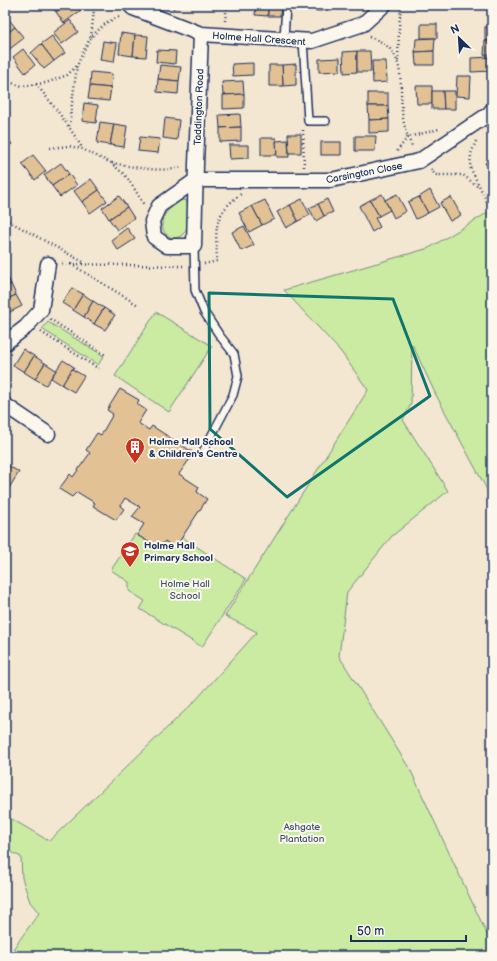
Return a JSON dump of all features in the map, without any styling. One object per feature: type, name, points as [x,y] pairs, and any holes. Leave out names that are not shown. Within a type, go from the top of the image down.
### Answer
[{"type":"street","name":"Holme Hall Crescent","points":[[135,8],[201,34],[312,41],[363,24],[384,5]]},
{"type":"street","name":"Taddington Road","points":[[194,246],[201,34]]},
{"type":"street","name":"Carsington Close","points":[[196,180],[331,180],[421,159],[489,114],[492,110]]},
{"type":"street","points":[[194,246],[167,246],[154,237],[152,221],[159,206],[196,180]]},
{"type":"street","points":[[5,343],[28,325],[42,310],[48,264]]},
{"type":"street","points":[[5,405],[48,434]]},
{"type":"lane","points":[[284,39],[286,5]]},
{"type":"lane","points":[[303,40],[308,121],[326,121]]},
{"type":"lane","points":[[194,246],[195,290],[204,312],[234,354],[238,376],[233,395],[204,450]]},
{"type":"path","points":[[91,37],[94,10],[93,5]]},
{"type":"path","points":[[401,5],[398,63],[402,111],[408,137],[421,159],[435,175],[462,175],[479,188]]},
{"type":"path","points":[[69,127],[77,66],[91,37],[108,22],[135,8]]},
{"type":"path","points":[[344,30],[383,41],[392,50],[398,63]]},
{"type":"path","points":[[5,81],[22,86],[46,83],[67,75],[77,66]]},
{"type":"path","points":[[36,84],[69,127],[82,149]]},
{"type":"path","points":[[304,180],[303,131],[308,121]]},
{"type":"path","points":[[476,139],[471,154],[470,167],[492,212]]},
{"type":"path","points":[[50,148],[69,146],[82,149],[111,163],[131,167],[159,169],[178,168],[196,164]]},
{"type":"path","points":[[111,163],[125,175],[152,221]]},
{"type":"path","points":[[48,264],[194,266],[217,261],[217,223],[220,214],[230,202],[245,191]]},
{"type":"path","points":[[5,219],[87,264]]},
{"type":"path","points":[[71,264],[138,305]]},
{"type":"path","points":[[39,313],[108,356]]},
{"type":"path","points":[[28,325],[99,369]]},
{"type":"highlighted area","points":[[209,293],[393,299],[430,396],[287,497],[210,429]]},
{"type":"green space","points":[[180,200],[186,200],[189,213],[185,232],[176,238],[168,236],[165,233],[162,223],[166,213]]},
{"type":"green space","name":"Ashgate Plantation","points":[[492,210],[492,499],[436,395],[412,344],[411,404],[403,420],[448,491],[392,536],[347,592],[339,656],[411,771],[492,945],[492,956],[8,956],[39,913],[30,902],[22,878],[21,857],[5,849],[5,815],[49,841],[195,701],[257,632],[225,616],[368,390],[341,352],[284,290],[429,248]]},
{"type":"green space","points":[[156,312],[212,346],[169,412],[115,376]]},
{"type":"green space","points":[[48,322],[104,356],[98,365],[42,329]]},
{"type":"green space","name":"Holme Hall School","points":[[135,534],[160,549],[165,541],[175,547],[182,537],[246,579],[202,647],[140,609],[145,601],[129,591],[129,582],[111,570]]},
{"type":"building","points":[[50,5],[65,5],[56,12]]},
{"type":"building","points":[[65,5],[77,5],[81,10],[64,23],[56,12]]},
{"type":"building","points":[[256,5],[268,5],[268,16],[255,15]]},
{"type":"building","points":[[268,5],[281,5],[280,16],[268,16]]},
{"type":"building","points":[[302,5],[324,5],[323,11],[302,10]]},
{"type":"building","points":[[7,17],[15,27],[5,35],[5,18]]},
{"type":"building","points":[[70,20],[78,32],[62,44],[53,33]]},
{"type":"building","points":[[421,24],[437,24],[437,38],[421,38]]},
{"type":"building","points":[[15,27],[24,38],[7,51],[5,48],[5,35]]},
{"type":"building","points":[[485,27],[492,27],[492,41],[485,41]]},
{"type":"building","points":[[121,33],[135,35],[133,56],[119,54]]},
{"type":"building","points":[[135,35],[148,36],[146,57],[133,56]]},
{"type":"building","points":[[52,36],[65,53],[54,61],[41,44]]},
{"type":"building","points":[[435,38],[434,51],[415,52],[416,39]]},
{"type":"building","points":[[103,41],[117,43],[114,62],[100,60]]},
{"type":"building","points":[[485,41],[492,41],[492,55],[484,55]]},
{"type":"building","points":[[41,44],[54,61],[44,69],[31,53]]},
{"type":"building","points":[[23,49],[35,65],[25,73],[13,57]]},
{"type":"building","points":[[157,50],[176,51],[175,64],[156,62]]},
{"type":"building","points":[[357,51],[357,72],[344,73],[343,52]]},
{"type":"building","points":[[357,51],[370,51],[371,72],[357,72]]},
{"type":"building","points":[[434,51],[434,65],[416,65],[415,52]]},
{"type":"building","points":[[492,57],[492,71],[471,72],[471,58]]},
{"type":"building","points":[[340,58],[340,71],[319,72],[319,59]]},
{"type":"building","points":[[372,61],[386,61],[387,82],[373,83]]},
{"type":"building","points":[[253,63],[253,75],[233,76],[232,64]]},
{"type":"building","points":[[296,64],[296,85],[283,86],[282,65]]},
{"type":"building","points":[[160,65],[181,67],[179,81],[158,79]]},
{"type":"building","points":[[269,65],[282,65],[283,86],[269,86]]},
{"type":"building","points":[[91,72],[112,74],[111,88],[90,86]]},
{"type":"building","points":[[457,76],[471,76],[470,97],[456,96]]},
{"type":"building","points":[[158,79],[179,81],[178,94],[157,92]]},
{"type":"building","points":[[243,81],[244,94],[223,95],[222,82]]},
{"type":"building","points":[[90,86],[111,88],[109,101],[88,99]]},
{"type":"building","points":[[416,86],[432,86],[432,104],[417,104]]},
{"type":"building","points":[[432,91],[443,91],[444,109],[432,109]]},
{"type":"building","points":[[443,91],[455,91],[455,109],[444,109]]},
{"type":"building","points":[[368,93],[388,93],[388,106],[368,106]]},
{"type":"building","points":[[244,94],[244,108],[223,109],[223,95]]},
{"type":"building","points":[[84,103],[98,105],[96,123],[82,121]]},
{"type":"building","points":[[368,106],[388,106],[389,119],[369,120]]},
{"type":"building","points":[[240,114],[241,127],[220,128],[219,115]]},
{"type":"building","points":[[165,118],[179,120],[177,140],[163,138]]},
{"type":"building","points":[[389,119],[389,132],[369,133],[369,120]]},
{"type":"building","points":[[100,122],[114,124],[110,145],[97,143]]},
{"type":"building","points":[[114,124],[127,126],[124,147],[110,145]]},
{"type":"building","points":[[241,127],[241,141],[220,142],[220,128]]},
{"type":"building","points":[[288,134],[301,134],[301,153],[289,153]]},
{"type":"building","points":[[5,135],[12,144],[5,148]]},
{"type":"building","points":[[355,136],[376,136],[375,151],[355,151]]},
{"type":"building","points":[[140,137],[160,139],[158,153],[138,151]]},
{"type":"building","points":[[261,138],[276,138],[277,155],[261,155]]},
{"type":"building","points":[[288,140],[289,157],[277,157],[276,141]]},
{"type":"building","points":[[321,142],[341,142],[341,155],[321,155]]},
{"type":"building","points":[[229,145],[249,145],[249,158],[230,159]]},
{"type":"building","points":[[33,155],[46,171],[35,180],[22,164]]},
{"type":"building","points":[[492,158],[492,173],[485,163]]},
{"type":"building","points":[[61,163],[69,174],[52,186],[44,175]]},
{"type":"building","points":[[69,174],[77,185],[60,197],[52,186]]},
{"type":"building","points":[[91,179],[99,190],[82,202],[74,191]]},
{"type":"building","points":[[99,190],[107,201],[90,213],[82,202]]},
{"type":"building","points":[[430,190],[439,207],[428,213],[419,197]]},
{"type":"building","points":[[382,194],[390,210],[379,216],[370,200]]},
{"type":"building","points":[[397,194],[406,211],[394,218],[385,200]]},
{"type":"building","points":[[119,196],[127,207],[109,219],[102,208]]},
{"type":"building","points":[[419,197],[428,213],[416,219],[408,202]]},
{"type":"building","points":[[451,197],[461,215],[450,221],[440,203]]},
{"type":"building","points":[[302,199],[310,215],[298,221],[290,205]]},
{"type":"building","points":[[327,199],[333,212],[324,216],[318,204]]},
{"type":"building","points":[[265,200],[274,219],[262,225],[252,206]]},
{"type":"building","points":[[370,200],[379,216],[375,218],[380,227],[372,232],[359,206]]},
{"type":"building","points":[[318,204],[324,216],[316,221],[309,208]]},
{"type":"building","points":[[290,205],[298,221],[286,228],[277,212]]},
{"type":"building","points":[[252,206],[262,225],[249,232],[239,213]]},
{"type":"building","points":[[127,207],[134,218],[117,230],[109,219]]},
{"type":"building","points":[[244,226],[254,245],[241,251],[232,232]]},
{"type":"building","points":[[127,228],[135,239],[118,250],[111,240]]},
{"type":"building","points":[[5,273],[11,284],[5,287]]},
{"type":"building","points":[[11,284],[16,295],[5,300],[5,287]]},
{"type":"building","points":[[72,288],[83,294],[73,310],[62,303]]},
{"type":"building","points":[[83,294],[93,301],[84,317],[73,310]]},
{"type":"building","points":[[16,295],[22,306],[6,314],[5,300]]},
{"type":"building","points":[[93,301],[104,308],[94,324],[84,317]]},
{"type":"building","points":[[104,308],[115,315],[105,330],[94,324]]},
{"type":"building","points":[[23,349],[34,356],[24,372],[13,365]]},
{"type":"building","points":[[34,356],[45,363],[35,379],[24,372]]},
{"type":"building","points":[[63,360],[74,367],[62,385],[51,378]]},
{"type":"building","points":[[45,363],[56,370],[46,385],[35,379]]},
{"type":"building","points":[[72,369],[84,376],[74,392],[62,385]]},
{"type":"building","name":"Holme Hall School & Children's Centre","points":[[120,389],[139,400],[137,404],[146,410],[138,423],[149,430],[152,426],[194,453],[179,474],[199,487],[197,492],[207,499],[175,548],[165,541],[160,549],[137,535],[144,524],[132,517],[140,507],[125,498],[120,506],[124,509],[116,520],[93,506],[95,503],[77,492],[72,497],[59,489],[70,474],[73,477],[90,453],[86,450],[97,433],[101,435],[113,414],[107,410]]},
{"type":"building","points":[[7,465],[19,472],[9,488],[5,486],[5,469]]},
{"type":"place","name":"Holme Hall School & Children's Centre","points":[[135,464]]},
{"type":"place","name":"Holme Hall Primary School","points":[[130,568]]}]
